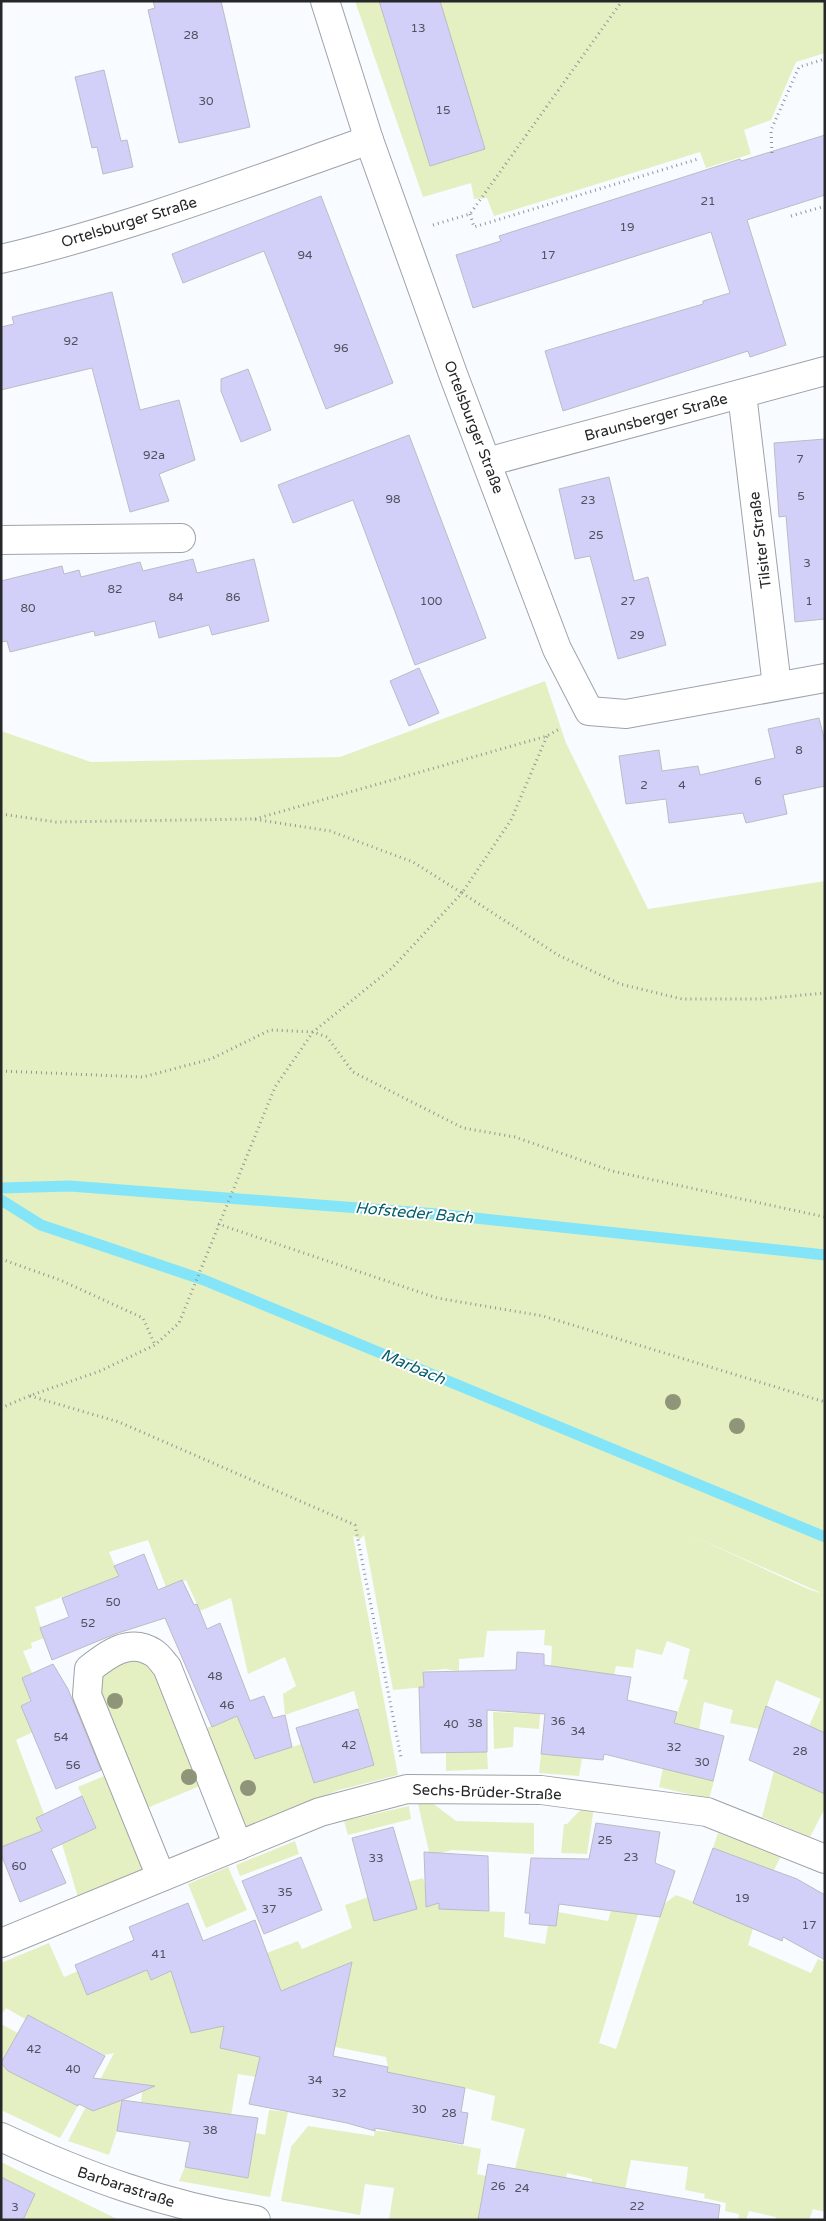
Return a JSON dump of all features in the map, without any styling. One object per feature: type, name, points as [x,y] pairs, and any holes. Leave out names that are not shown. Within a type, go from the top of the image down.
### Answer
[{"type":"street","name":"Ortelsburger Straße","points":[[325,1],[369,140],[487,462],[557,649],[589,711],[626,714],[778,686]]},
{"type":"street","name":"Ortelsburger Straße","points":[[1,259],[166,213],[369,140]]},
{"type":"street","name":"Braunsberger Straße","points":[[487,462],[825,371]]},
{"type":"street","name":"Tilsiter Straße","points":[[742,394],[778,686]]},
{"type":"street","points":[[1,540],[181,538]]},
{"type":"street","points":[[778,686],[825,678]]},
{"type":"street","points":[[162,1877],[87,1695],[89,1669],[114,1652],[130,1645],[153,1652],[168,1667],[238,1846]]},
{"type":"street","name":"Sechs-Brüder-Straße","points":[[1,1943],[320,1812],[407,1789],[542,1790],[707,1812],[825,1859]]},
{"type":"street","name":"Barbarastraße","points":[[1,2137],[95,2179],[182,2205],[256,2220]]},
{"type":"path","points":[[404,234],[470,214],[622,1]]},
{"type":"path","points":[[772,153],[771,130],[799,67],[825,59]]},
{"type":"path","points":[[470,214],[474,228],[698,159]]},
{"type":"path","points":[[792,216],[825,206]]},
{"type":"path","points":[[1,1408],[29,1396],[100,1372],[155,1345],[179,1323],[240,1168],[275,1087],[313,1032],[392,968],[462,893],[511,820],[547,736],[253,819]]},
{"type":"path","points":[[1,814],[56,822],[253,819],[330,830],[413,862],[558,955],[620,984],[682,998],[761,999],[825,993]]},
{"type":"path","points":[[1,1071],[143,1077],[211,1059],[270,1030],[313,1032],[327,1037],[353,1072],[463,1128],[515,1137],[612,1171],[825,1217]]},
{"type":"path","points":[[218,1224],[437,1298],[543,1316],[825,1402]]},
{"type":"path","points":[[1,1259],[60,1280],[143,1318],[155,1345]]},
{"type":"path","points":[[29,1396],[120,1422],[355,1525],[407,1789]]},
{"type":"green space","points":[[355,1],[825,1],[825,53],[796,62],[771,120],[744,130],[751,154],[706,168],[700,152],[494,216],[487,198],[474,199],[471,183],[423,197]]},
{"type":"green space","points":[[545,681],[566,743],[648,909],[825,881],[825,1733],[809,1726],[821,1699],[776,1680],[759,1729],[730,1723],[733,1710],[704,1702],[699,1730],[674,1723],[688,1680],[683,1679],[690,1649],[667,1641],[662,1655],[636,1649],[633,1668],[616,1666],[614,1676],[564,1673],[564,1668],[551,1666],[552,1646],[544,1645],[545,1630],[487,1631],[484,1657],[459,1659],[459,1671],[445,1669],[423,1671],[424,1687],[393,1690],[364,1535],[360,1539],[353,1536],[398,1775],[339,1790],[233,1832],[212,1781],[135,1813],[156,1865],[78,1897],[62,1844],[96,1828],[78,1787],[118,1770],[89,1669],[153,1652],[194,1733],[237,1716],[256,1759],[301,1744],[314,1783],[373,1763],[354,1691],[285,1715],[283,1694],[296,1686],[285,1657],[248,1674],[231,1598],[200,1611],[186,1580],[166,1587],[148,1540],[109,1552],[119,1576],[35,1607],[44,1638],[31,1643],[32,1648],[23,1651],[32,1673],[22,1678],[31,1700],[21,1706],[33,1732],[16,1740],[44,1814],[42,1831],[1,1847],[1,731],[91,762],[340,757]],"holes":[[[688,1534],[819,1592],[808,1589]]]},
{"type":"green space","points":[[493,1712],[540,1714],[539,1729],[514,1727],[513,1747],[494,1749]]},
{"type":"green space","points":[[446,1752],[487,1752],[488,1769],[446,1771]]},
{"type":"green space","points":[[541,1754],[582,1758],[579,1776],[539,1773]]},
{"type":"green space","points":[[663,1768],[714,1781],[709,1799],[659,1787]]},
{"type":"green space","points":[[774,1771],[825,1794],[825,1808],[810,1837],[762,1817]]},
{"type":"green space","points":[[431,1802],[456,1821],[534,1823],[534,1854],[452,1850],[430,1856],[418,1804]]},
{"type":"green space","points":[[585,1805],[594,1807],[587,1854],[561,1853],[564,1824],[567,1824]]},
{"type":"green space","points":[[409,1806],[411,1819],[348,1835],[344,1821]]},
{"type":"green space","points":[[718,1833],[781,1856],[774,1870],[713,1848]]},
{"type":"green space","points":[[295,1841],[299,1854],[240,1876],[236,1865]]},
{"type":"green space","points":[[228,1867],[247,1910],[206,1928],[188,1884]]},
{"type":"green space","points":[[423,1878],[430,1899],[480,1911],[505,1912],[504,1937],[545,1944],[548,1926],[556,1926],[558,1912],[608,1921],[611,1911],[638,1914],[599,2043],[616,2049],[664,1904],[676,1895],[754,1925],[748,1945],[811,1973],[818,1959],[825,1962],[825,2212],[813,2209],[809,2220],[776,2220],[776,2217],[749,2211],[746,2220],[738,2220],[739,2214],[725,2211],[726,2203],[704,2198],[705,2194],[685,2190],[688,2167],[631,2160],[620,2215],[590,2195],[592,2179],[567,2173],[565,2183],[536,2172],[515,2169],[525,2129],[491,2120],[495,2096],[465,2088],[402,2077],[383,2092],[388,2067],[386,2057],[335,2047],[256,2077],[238,2074],[231,2116],[141,2102],[143,2085],[122,2100],[117,2131],[109,2155],[68,2141],[114,2053],[105,2055],[28,2015],[25,2019],[6,2008],[1,2015],[1,1963],[49,1943],[64,1977],[78,1971],[147,1969],[151,1980],[184,1966],[267,1953],[298,1941],[302,1949],[352,1928],[345,1905],[369,1897],[380,1889]]},
{"type":"green space","points":[[1,2024],[18,2033],[2,2062],[4,2067],[73,2104],[79,2104],[60,2138],[1,2110]]},
{"type":"green space","points":[[269,2110],[288,2112],[270,2197],[179,2181],[185,2167],[248,2178],[256,2133],[265,2135]]},
{"type":"green space","points":[[308,2126],[374,2136],[375,2131],[398,2132],[481,2149],[477,2174],[486,2176],[478,2220],[389,2220],[394,2188],[365,2184],[360,2215],[281,2201],[291,2147]]},
{"type":"green space","points":[[1,2162],[119,2220],[1,2220]]},
{"type":"building","points":[[153,1],[221,1],[250,127],[179,143],[148,10],[155,8]]},
{"type":"building","points":[[379,1],[440,1],[485,149],[430,166]]},
{"type":"building","points":[[104,70],[121,141],[127,140],[133,167],[103,174],[97,147],[92,148],[75,77]]},
{"type":"building","points":[[825,135],[825,195],[747,220],[786,345],[750,357],[748,351],[563,411],[545,351],[703,304],[703,301],[730,293],[711,232],[473,308],[456,255],[501,241],[499,236],[740,159],[741,161]]},
{"type":"building","points":[[321,196],[393,383],[326,409],[264,251],[183,283],[172,254]]},
{"type":"building","points":[[112,292],[140,410],[179,400],[195,460],[159,474],[169,501],[130,512],[92,368],[1,390],[1,327],[14,324],[12,317]]},
{"type":"building","points":[[248,369],[271,430],[241,442],[221,391],[221,379]]},
{"type":"building","points":[[409,435],[486,638],[415,665],[353,500],[293,523],[278,485]]},
{"type":"building","points":[[825,439],[825,619],[795,622],[786,516],[779,517],[774,443]]},
{"type":"building","points":[[609,477],[634,581],[648,577],[666,645],[618,659],[590,556],[575,559],[559,489]]},
{"type":"building","points":[[193,559],[197,573],[254,559],[269,621],[212,635],[209,625],[159,638],[155,621],[95,636],[94,631],[10,652],[7,641],[1,642],[1,581],[62,566],[64,574],[79,570],[81,577],[140,562],[143,571]]},
{"type":"building","points":[[419,668],[439,713],[409,726],[390,681]]},
{"type":"building","points":[[819,718],[825,742],[825,786],[783,795],[787,814],[746,823],[743,813],[669,823],[666,799],[626,804],[619,756],[659,750],[662,771],[698,766],[700,775],[775,758],[768,729]]},
{"type":"building","points":[[144,1554],[158,1590],[182,1580],[194,1605],[197,1604],[207,1629],[220,1623],[250,1701],[264,1696],[273,1718],[285,1715],[292,1747],[255,1759],[237,1716],[212,1727],[165,1618],[115,1634],[52,1660],[40,1628],[69,1617],[62,1598],[119,1576],[114,1566]]},
{"type":"building","points":[[517,1652],[544,1654],[544,1665],[631,1677],[627,1700],[677,1712],[674,1723],[724,1736],[713,1781],[604,1754],[603,1760],[541,1754],[545,1714],[487,1710],[487,1752],[421,1753],[419,1687],[424,1687],[423,1672],[516,1670]]},
{"type":"building","points":[[53,1664],[68,1689],[101,1770],[56,1789],[21,1706],[31,1701],[22,1678]]},
{"type":"building","points":[[766,1706],[825,1733],[825,1794],[749,1760]]},
{"type":"building","points":[[358,1709],[374,1765],[314,1783],[296,1728]]},
{"type":"building","points":[[82,1796],[96,1828],[51,1849],[66,1883],[20,1902],[1,1854],[1,1847],[42,1831],[36,1818]]},
{"type":"building","points":[[596,1823],[660,1832],[655,1863],[675,1871],[660,1917],[559,1904],[556,1926],[529,1924],[530,1913],[525,1913],[531,1858],[589,1859]]},
{"type":"building","points":[[393,1827],[417,1909],[374,1921],[352,1838]]},
{"type":"building","points":[[713,1848],[797,1879],[825,1895],[825,1960],[783,1937],[782,1941],[693,1903]]},
{"type":"building","points":[[424,1852],[488,1856],[489,1911],[439,1909],[439,1903],[426,1907]]},
{"type":"building","points":[[301,1857],[322,1910],[264,1934],[242,1881]]},
{"type":"building","points":[[188,1903],[203,1941],[255,1920],[281,1991],[352,1962],[333,2056],[388,2067],[387,2072],[465,2088],[461,2112],[468,2113],[463,2144],[375,2128],[375,2131],[347,2123],[249,2104],[260,2057],[220,2048],[224,2026],[191,2033],[171,1971],[151,1980],[147,1970],[87,1995],[75,1965],[134,1940],[129,1927]]},
{"type":"building","points":[[28,2015],[105,2056],[93,2078],[155,2086],[93,2111],[79,2104],[78,2106],[8,2071],[1,2063]]},
{"type":"building","points":[[122,2100],[258,2118],[248,2178],[185,2167],[190,2142],[117,2131]]},
{"type":"building","points":[[488,2164],[720,2205],[718,2220],[478,2220]]},
{"type":"building","points":[[1,2177],[35,2194],[23,2220],[1,2220]]},
{"type":"waterway","name":"Hofsteder Bach","points":[[1,1188],[70,1186],[437,1214],[825,1255]]},
{"type":"waterway","name":"Marbach","points":[[1,1200],[41,1225],[204,1280],[825,1537]]}]
